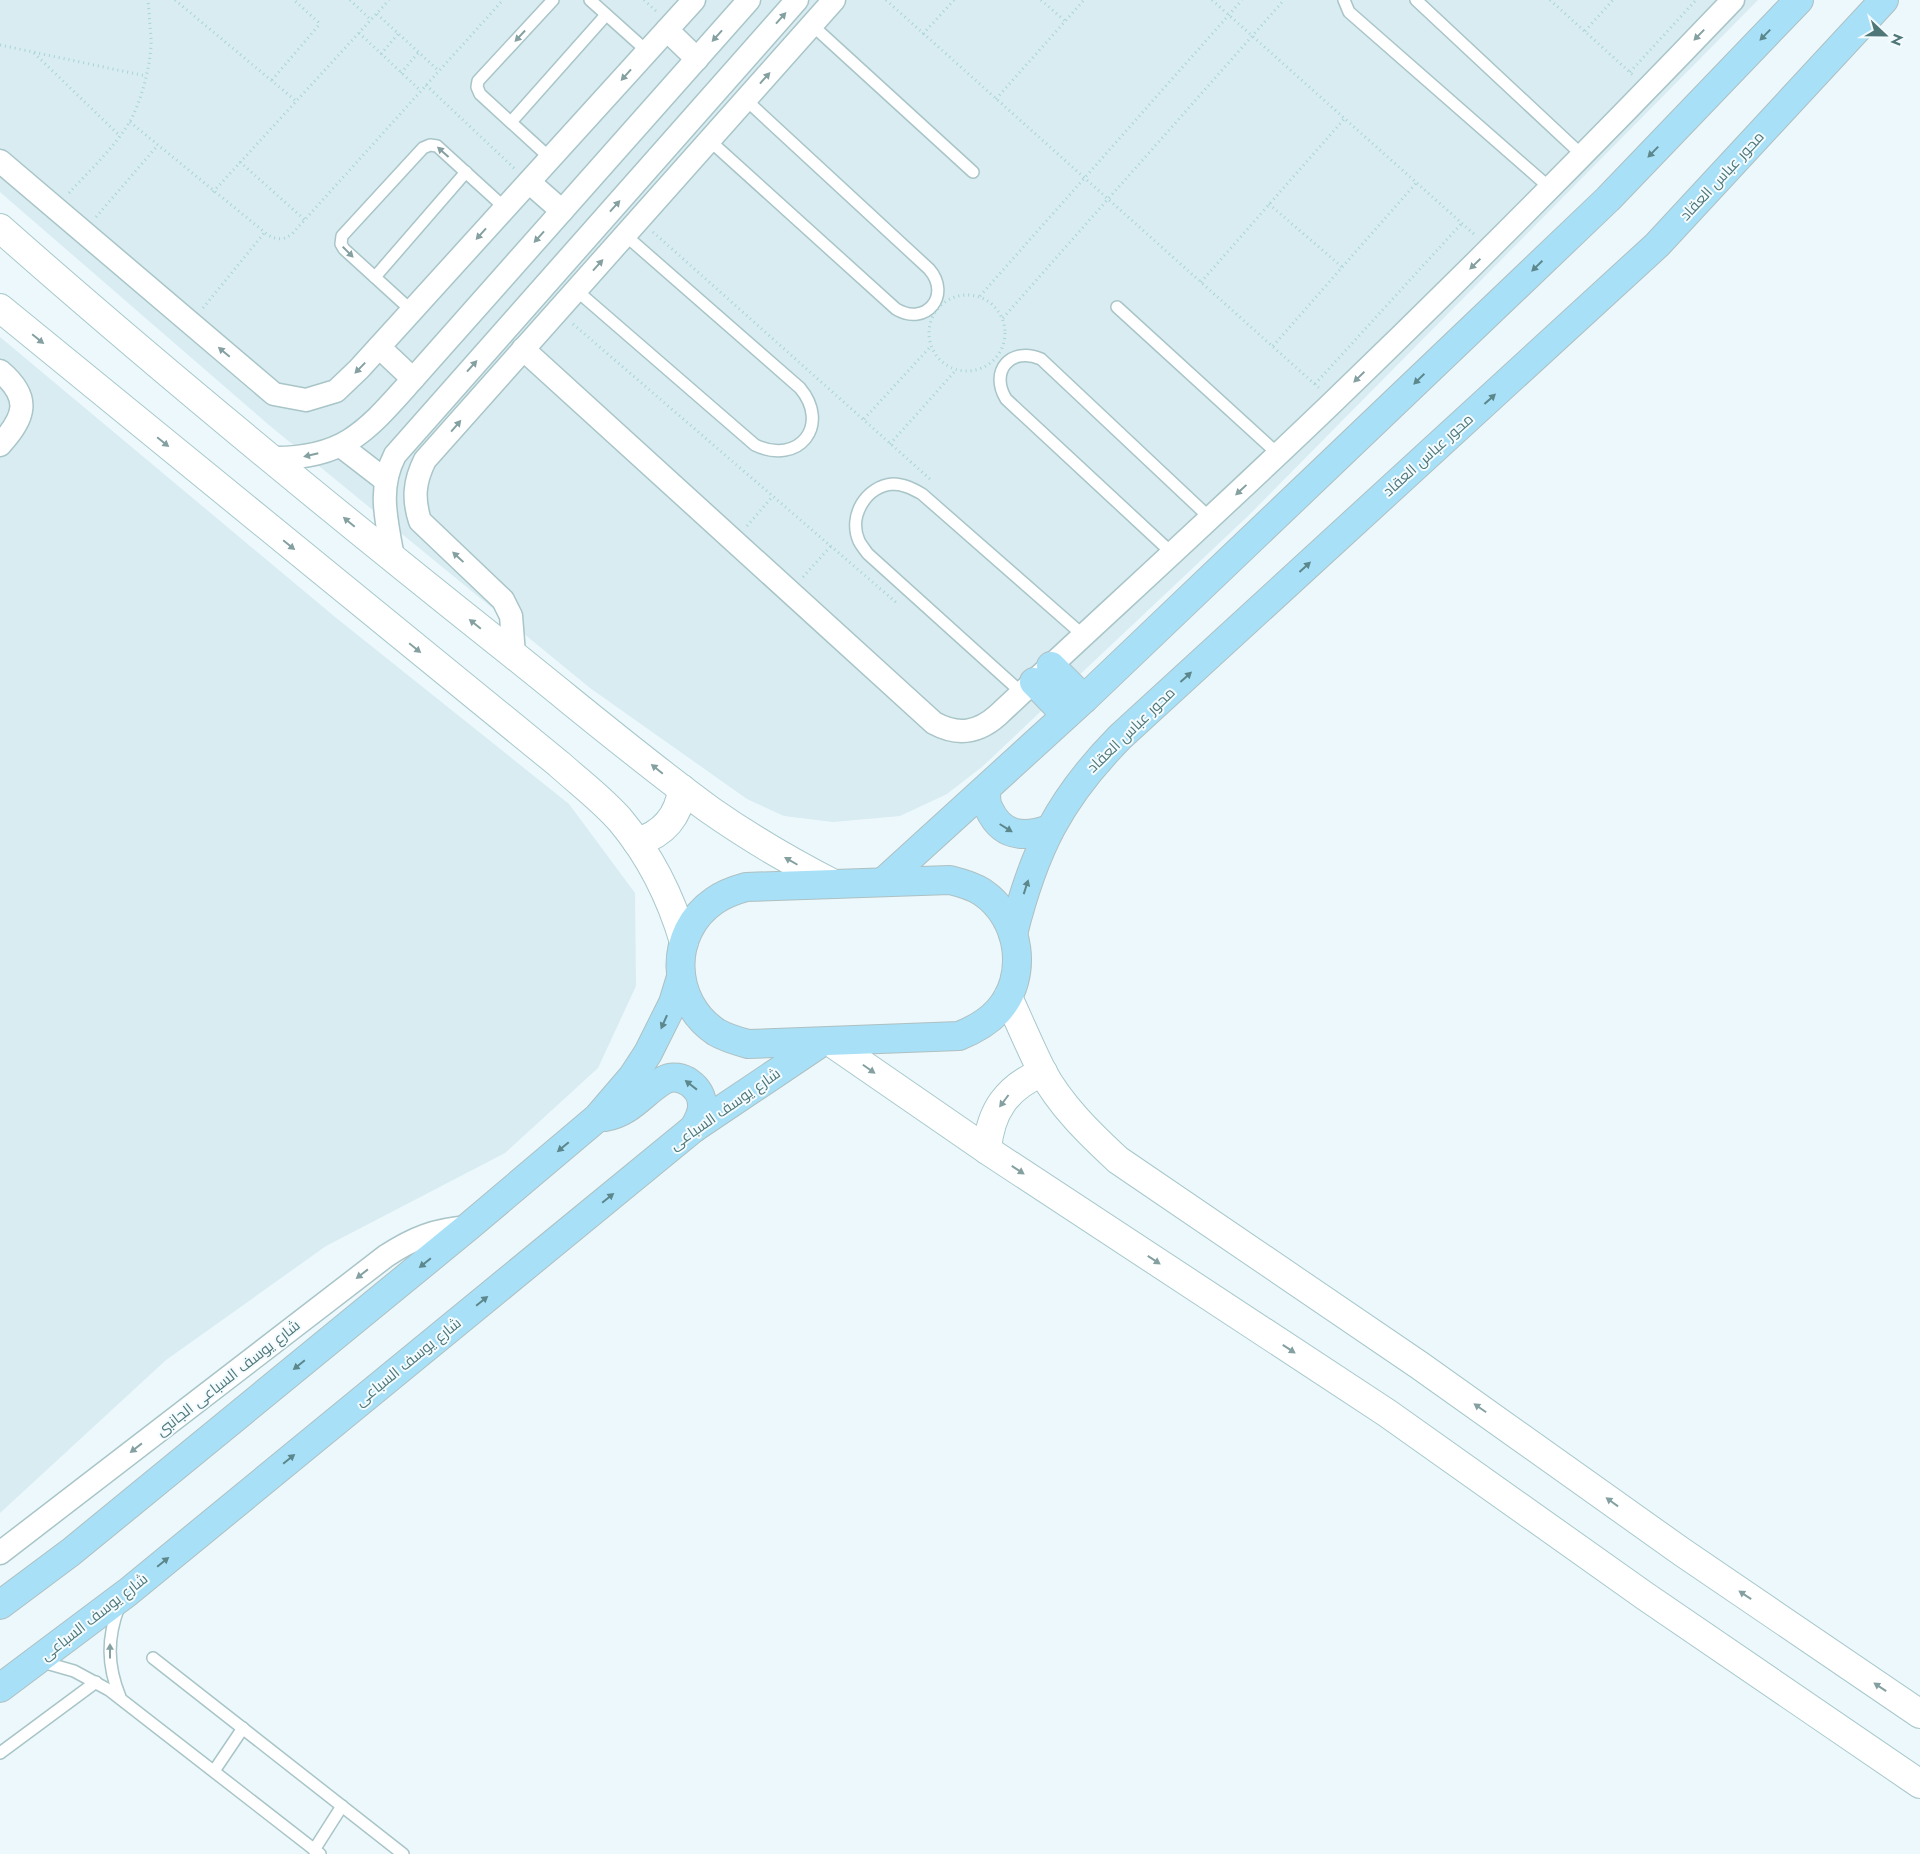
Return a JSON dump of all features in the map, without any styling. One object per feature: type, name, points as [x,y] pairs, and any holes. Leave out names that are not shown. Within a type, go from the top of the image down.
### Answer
[{"type":"main road","points":[[883,882],[1075,707],[1608,199],[1799,0]]},
{"type":"main road","name":"محور عباس العقاد","points":[[1014,934],[1022,897],[1034,862],[1050,830],[1064,804],[1081,780],[1120,737],[1658,245],[1884,0]]},
{"type":"main road","points":[[0,228],[79,298],[393,558],[682,789],[763,844],[834,884]]},
{"type":"main road","points":[[0,308],[559,764],[601,801],[638,842],[666,890],[684,942]]},
{"type":"main road","points":[[1036,680],[1075,707]]},
{"type":"main road","points":[[638,842],[648,839],[665,827],[677,809],[682,789]]},
{"type":"main road","points":[[986,790],[988,808],[998,824],[1014,833],[1032,835],[1050,830]]},
{"type":"main road","points":[[950,880],[967,884],[982,892],[996,904],[1014,934],[1017,966],[1014,982],[1008,997],[988,1022],[959,1036],[748,1044],[732,1040],[717,1032],[704,1022],[692,1008],[681,977],[680,959],[684,942],[691,926],[701,912],[714,901],[729,892],[746,887],[883,882],[950,880]]},
{"type":"main road","points":[[0,1605],[71,1552],[468,1227],[597,1118],[633,1076],[648,1053],[673,1003],[681,977]]},
{"type":"main road","points":[[1008,997],[1043,1072],[1077,1119],[1118,1160],[1418,1365],[1682,1552],[1920,1714]]},
{"type":"main road","points":[[826,1041],[987,1150],[1387,1413],[1645,1596],[1920,1784]]},
{"type":"main road","name":"شارع يوسف السباعى","points":[[0,1688],[128,1592],[694,1128],[826,1041]]},
{"type":"main road","points":[[987,1150],[991,1125],[1003,1102],[1020,1084],[1043,1072]]},
{"type":"main road","points":[[597,1118],[610,1116],[630,1107],[665,1080],[674,1078],[690,1083],[696,1088],[700,1096],[702,1104],[701,1113],[694,1128]]},
{"type":"street","points":[[0,161],[274,394],[306,400],[336,391],[379,347],[648,52],[693,0]]},
{"type":"street","points":[[272,458],[301,457],[341,446],[365,430],[392,403],[749,0]]},
{"type":"street","points":[[393,558],[384,505],[385,480],[395,455],[797,0]]},
{"type":"street","points":[[514,654],[512,622],[507,605],[420,521],[415,506],[415,490],[418,475],[425,460],[834,0]]},
{"type":"street","points":[[523,349],[926,716],[943,728],[964,732],[983,727],[1173,554],[1334,401],[1490,249],[1648,89],[1732,0]]},
{"type":"street","points":[[667,30],[697,59]]},
{"type":"street","points":[[529,182],[562,211]]},
{"type":"street","points":[[379,347],[414,378]]},
{"type":"street","points":[[0,371],[15,385],[20,398],[21,412],[16,426],[0,445]]},
{"type":"street","points":[[438,407],[482,396]]},
{"type":"street","points":[[392,403],[419,427]]},
{"type":"street","points":[[341,446],[385,480]]},
{"type":"street","name":"شارع يوسف السباعى الجانبى","points":[[0,1553],[386,1256],[422,1236],[442,1230],[468,1227]]},
{"type":"street","points":[[0,1533],[8,1535],[26,1533]]},
{"type":"lane","points":[[550,158],[478,92],[477,84],[553,0]]},
{"type":"lane","points":[[590,0],[648,52]]},
{"type":"lane","points":[[1344,0],[1349,12],[1550,188]]},
{"type":"lane","points":[[1416,0],[1582,155]]},
{"type":"lane","points":[[511,122],[606,15]]},
{"type":"lane","points":[[812,25],[973,172]]},
{"type":"lane","points":[[709,140],[896,309],[910,315],[926,311],[932,306],[938,291],[938,283],[934,275],[745,100]]},
{"type":"lane","points":[[412,311],[342,246],[342,236],[426,146],[433,144],[505,208]]},
{"type":"lane","points":[[375,277],[466,172]]},
{"type":"lane","points":[[576,290],[755,445],[767,451],[781,452],[794,447],[805,438],[812,426],[813,412],[809,398],[632,227]]},
{"type":"lane","points":[[1117,307],[1278,454]]},
{"type":"lane","points":[[1173,554],[1006,399],[999,384],[1000,375],[1009,361],[1016,356],[1024,355],[1041,359],[1210,518]]},
{"type":"lane","points":[[1036,680],[868,554],[859,541],[855,526],[858,511],[866,497],[878,488],[894,484],[909,486],[922,494],[1084,636]]},
{"type":"lane","points":[[120,1698],[110,1668],[109,1652],[114,1620],[128,1592]]},
{"type":"lane","points":[[153,1658],[403,1854]]},
{"type":"lane","points":[[38,1661],[74,1671],[96,1682],[120,1698],[317,1852],[342,1806]]},
{"type":"lane","points":[[0,1752],[96,1682]]},
{"type":"lane","points":[[214,1771],[243,1728]]},
{"type":"path","points":[[55,208],[120,136],[130,122],[146,76],[151,40],[147,0]]},
{"type":"path","points":[[175,0],[296,101]]},
{"type":"path","points":[[271,80],[319,25],[294,0]]},
{"type":"path","points":[[350,0],[371,20]]},
{"type":"path","points":[[213,192],[389,0]]},
{"type":"path","points":[[130,122],[213,192],[273,238],[286,238],[305,220],[503,0]]},
{"type":"path","points":[[886,0],[1334,401]]},
{"type":"path","points":[[924,34],[954,0]]},
{"type":"path","points":[[1041,0],[1066,21]]},
{"type":"path","points":[[996,99],[1084,0]]},
{"type":"path","points":[[1212,0],[1490,249]]},
{"type":"path","points":[[980,296],[1242,0]]},
{"type":"path","points":[[1003,318],[1284,0]]},
{"type":"path","points":[[1550,0],[1648,89]]},
{"type":"path","points":[[1585,31],[1612,0]]},
{"type":"path","points":[[1630,72],[1696,0]]},
{"type":"path","points":[[377,14],[439,71]]},
{"type":"path","points":[[359,33],[421,91]]},
{"type":"path","points":[[381,54],[398,34]]},
{"type":"path","points":[[0,45],[146,76]]},
{"type":"path","points":[[33,52],[120,136]]},
{"type":"path","points":[[401,72],[418,53]]},
{"type":"path","points":[[426,85],[529,182]]},
{"type":"path","points":[[1201,282],[1345,118]]},
{"type":"path","points":[[82,232],[158,145]]},
{"type":"path","points":[[240,162],[305,220]]},
{"type":"path","points":[[1273,346],[1417,182]]},
{"type":"path","points":[[1269,204],[1342,267]]},
{"type":"path","points":[[1315,384],[1462,223]]},
{"type":"path","points":[[632,227],[864,419],[934,483]]},
{"type":"path","points":[[190,324],[265,232]]},
{"type":"path","points":[[966,294],[980,296],[998,308],[1003,318],[1006,332],[1003,346],[996,359],[984,367],[971,371],[956,370],[941,361],[931,346],[929,331],[932,317],[940,305],[952,297],[966,294]]},
{"type":"path","points":[[558,310],[899,605]]},
{"type":"path","points":[[864,419],[931,346]]},
{"type":"path","points":[[890,444],[956,370]]},
{"type":"path","points":[[734,540],[773,496]]},
{"type":"path","points":[[789,592],[831,546]]},
{"type":"shaded area","points":[[0,0],[1758,0],[1249,515],[983,766],[947,794],[900,816],[833,822],[784,816],[747,799],[590,688],[269,425],[0,192]]},
{"type":"shaded area","points":[[0,337],[335,617],[569,804],[635,893],[636,986],[598,1068],[505,1153],[326,1246],[166,1360],[0,1513]]}]
